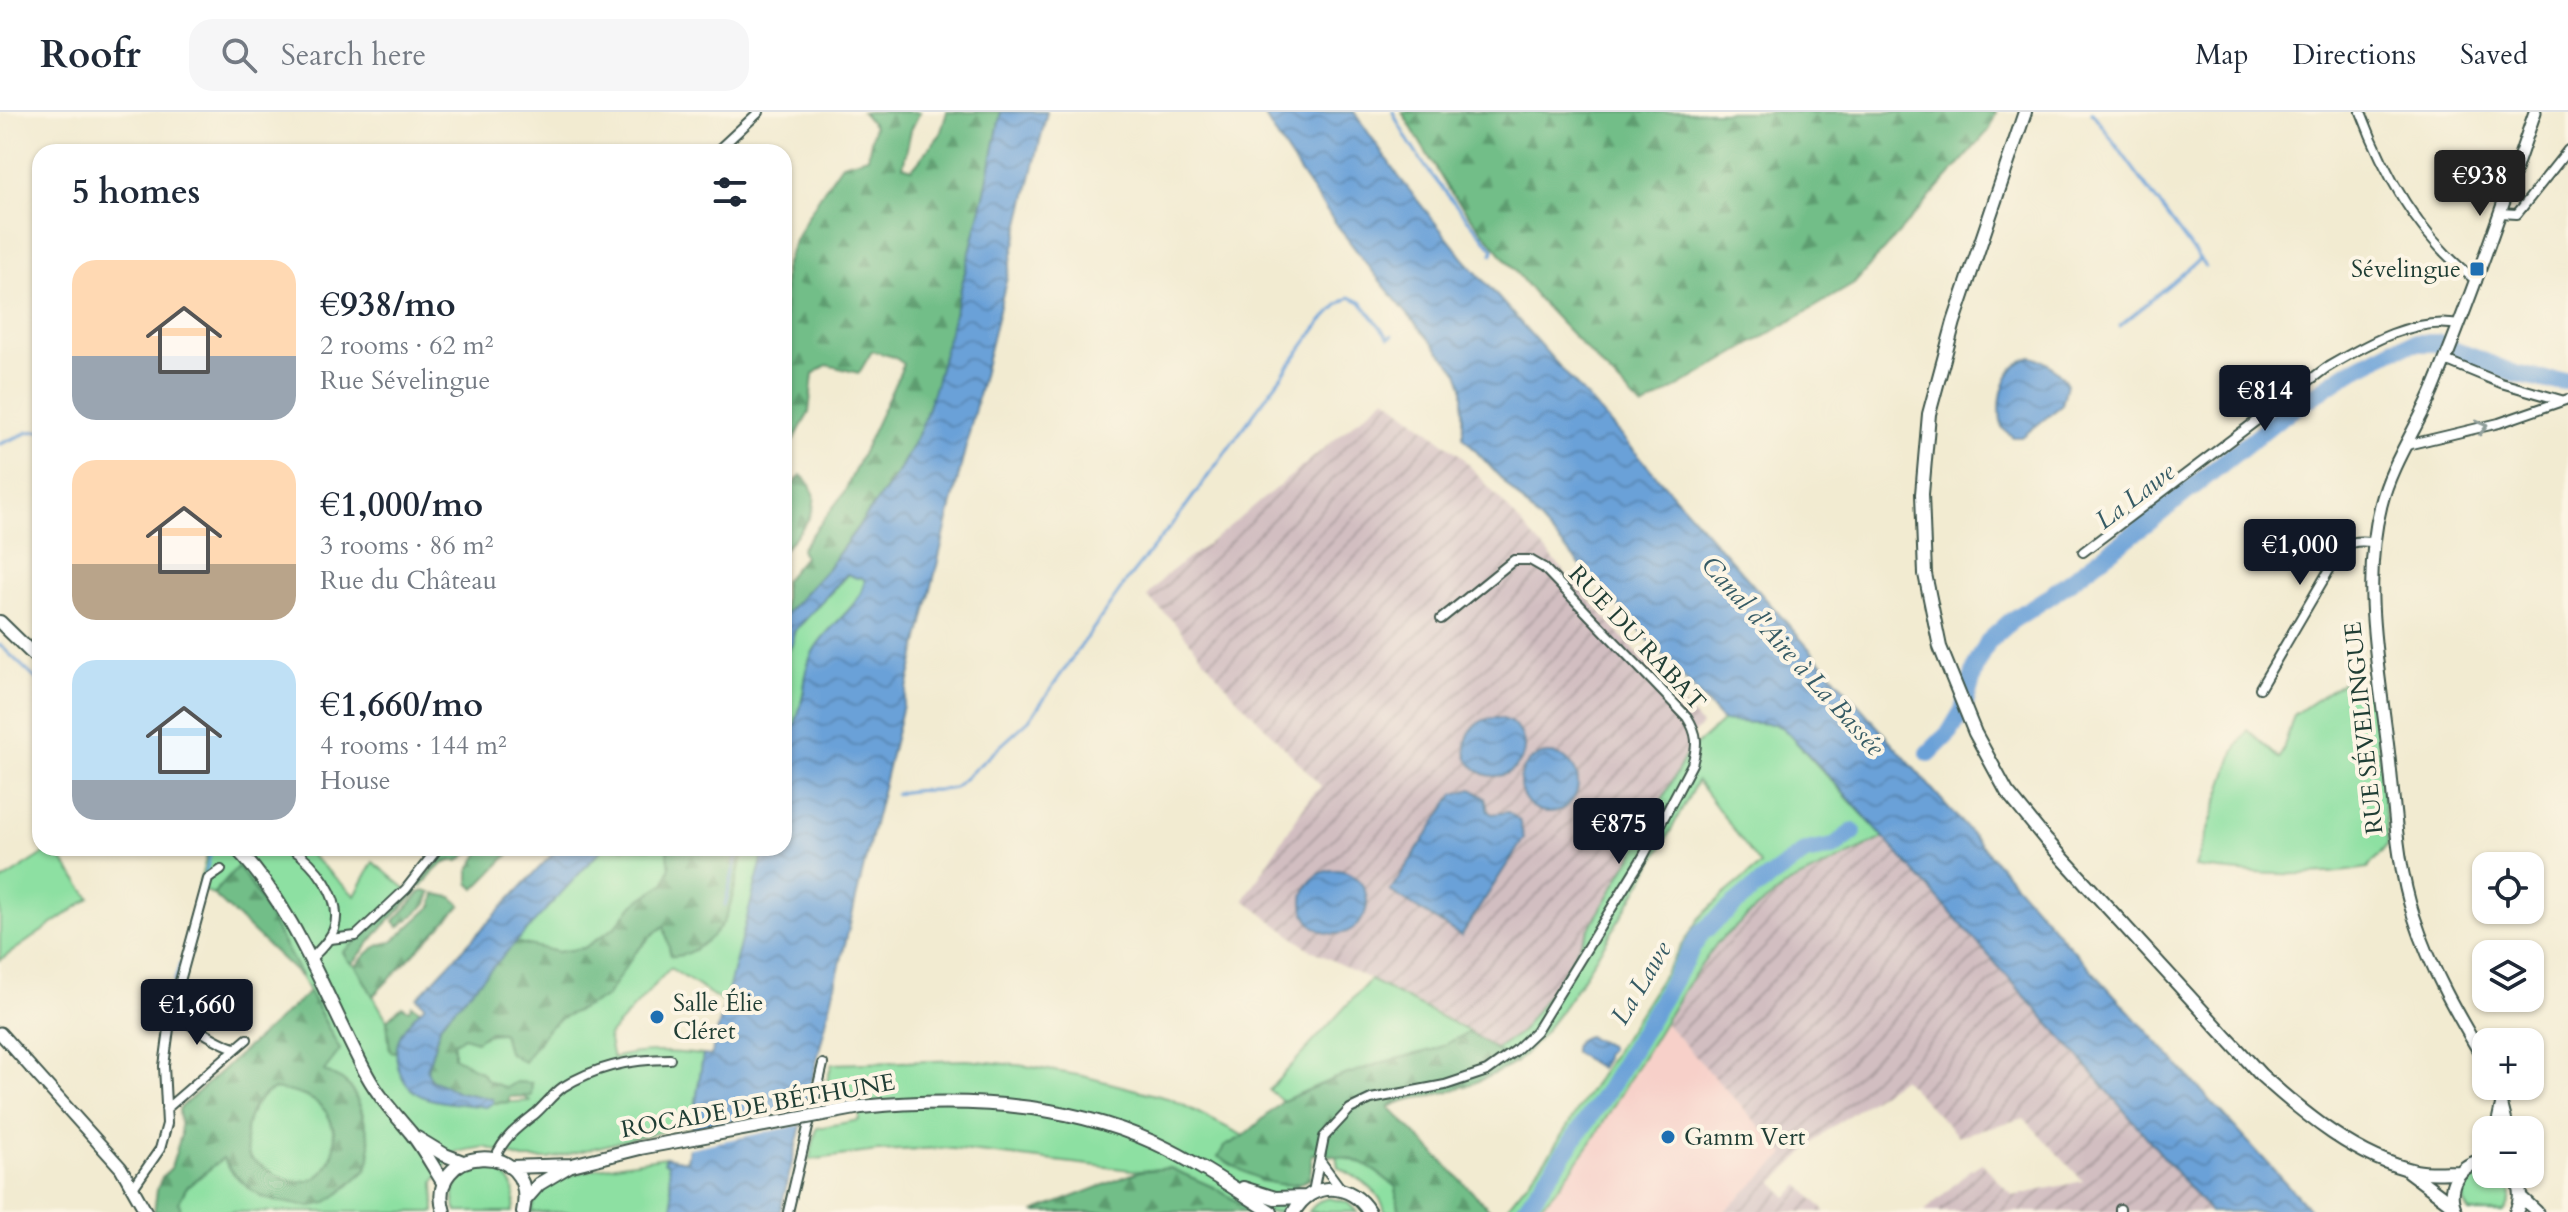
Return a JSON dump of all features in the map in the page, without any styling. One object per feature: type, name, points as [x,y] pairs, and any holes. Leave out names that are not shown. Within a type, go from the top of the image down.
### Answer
[{"type":"main road","points":[[2025,112],[1954,322],[1929,414],[1922,494],[1925,574],[1940,647],[1954,686],[2007,792],[2046,840],[2236,1050],[2296,1107],[2351,1143],[2418,1172],[2460,1172]]},
{"type":"main road","name":"RUE SÉVELINGUE","points":[[2472,1039],[2430,961],[2413,915],[2400,858],[2375,634],[2372,589],[2374,542],[2381,504],[2394,468],[2407,445],[2477,281],[2535,112]]},
{"type":"main road","points":[[0,622],[32,653]]},
{"type":"main road","points":[[242,856],[269,889],[310,960],[368,1078],[382,1100],[413,1135],[444,1184]]},
{"type":"main road","points":[[0,1033],[112,1156],[146,1212]]},
{"type":"main road","points":[[2501,1100],[2505,1116]]},
{"type":"main road","name":"ROCADE DE BÉTHUNE","points":[[510,1167],[572,1165],[640,1148],[861,1107],[906,1102],[951,1102],[1068,1114],[1132,1133],[1225,1182],[1271,1212]]},
{"type":"main road","points":[[2499,1116],[2502,1103]]},
{"type":"main road","points":[[413,1135],[463,1162]]},
{"type":"main road","points":[[444,1212],[444,1184],[455,1168],[473,1158],[495,1158],[510,1167],[524,1188],[524,1206]]},
{"type":"main road","points":[[2454,1208],[2452,1187],[2460,1172],[2472,1163]]},
{"type":"main road","name":"ROCADE DE BÉTHUNE","points":[[524,1206],[539,1184],[572,1165]]},
{"type":"main road","points":[[2402,1167],[2454,1208]]},
{"type":"main road","name":"ROCADE DE BÉTHUNE","points":[[1225,1182],[1275,1198],[1309,1195],[1327,1188],[1341,1189]]},
{"type":"main road","points":[[2516,1212],[2519,1188]]},
{"type":"main road","points":[[1341,1189],[1357,1197],[1369,1212]]},
{"type":"main road","points":[[1294,1212],[1309,1195]]},
{"type":"main road","points":[[2520,1196],[2537,1212]]},
{"type":"street","points":[[725,144],[759,112]]},
{"type":"street","points":[[2361,112],[2385,168],[2419,224],[2461,269],[2477,281]]},
{"type":"street","points":[[2500,213],[2517,214],[2568,150]]},
{"type":"street","points":[[2083,552],[2326,368],[2400,331],[2449,323],[2457,330]]},
{"type":"street","points":[[2445,358],[2501,383],[2566,403]]},
{"type":"street","points":[[2407,445],[2566,403]]},
{"type":"street","points":[[2260,688],[2342,548],[2358,541],[2374,542]]},
{"type":"street","name":"RUE DU RABAT","points":[[1309,1195],[1321,1161],[1324,1137],[1350,1109],[1371,1099],[1445,1085],[1487,1071],[1536,1031],[1643,857],[1692,764],[1697,748],[1696,731],[1687,717],[1544,568],[1530,560],[1514,560],[1441,619]]},
{"type":"street","points":[[301,856],[320,872],[330,890],[336,925],[330,939],[310,960]]},
{"type":"street","points":[[330,939],[356,936],[406,889],[432,856]]},
{"type":"street","points":[[133,1188],[160,1149],[167,1124],[164,1066],[171,1014],[208,879],[221,870]]},
{"type":"street","points":[[171,1014],[235,1048]]},
{"type":"street","points":[[166,1109],[247,1039]]},
{"type":"street","points":[[495,1158],[502,1142],[512,1131],[539,1111],[562,1088],[615,1064],[636,1059],[670,1059]]},
{"type":"street","points":[[788,1212],[823,1064]]},
{"type":"street","points":[[1321,1161],[1341,1189]]},
{"type":"shaded area","points":[[1386,397],[1460,455],[1702,726],[1693,734],[1678,772],[1563,973],[1521,1032],[1494,1050],[1442,1016],[1308,948],[1244,900],[1308,800],[1321,786],[1232,693],[1173,621],[1147,597],[1165,576]]},
{"type":"shaded area","points":[[1884,838],[2079,1057],[2210,1212],[1924,1212],[1982,1163],[2013,1196],[2083,1181],[2024,1118],[1958,1136],[1902,1078],[1824,1133],[1774,1182],[1787,1197],[1800,1185],[1826,1212],[1724,1212],[1785,1154],[1665,1023],[1717,943],[1758,907],[1790,883]]},
{"type":"shaded area","points":[[1665,1023],[1786,1154],[1724,1212],[1536,1212],[1592,1141]]},
{"type":"green space","points":[[862,112],[920,112],[911,130],[903,166],[912,169],[940,135],[947,112],[1001,112],[960,292],[921,429],[899,470],[828,568],[792,607],[792,571],[804,557],[801,549],[844,493],[904,364],[894,357],[872,351],[859,373],[827,365],[813,374],[809,413],[792,443],[792,248],[842,164],[868,157],[874,126]]},
{"type":"green space","points":[[1402,112],[1996,112],[1990,129],[1854,284],[1642,408],[1539,300],[1448,189]]},
{"type":"green space","points":[[801,475],[810,484],[814,504],[806,523],[792,540],[792,486]]},
{"type":"green space","points":[[848,574],[865,580],[857,599],[811,655],[792,738],[792,645],[794,632]]},
{"type":"green space","points":[[2344,681],[2374,697],[2388,844],[2368,868],[2347,871],[2282,874],[2195,867],[2235,750],[2248,730],[2280,759],[2294,715]]},
{"type":"green space","points":[[1723,721],[1774,724],[1783,728],[1884,838],[1790,883],[1717,943],[1685,988],[1592,1141],[1560,1185],[1536,1212],[1503,1212],[1549,1155],[1699,919],[1760,865],[1697,781],[1634,895],[1557,1015],[1515,1063],[1494,1050],[1521,1032],[1563,973],[1635,851],[1687,753]]},
{"type":"green space","points":[[41,856],[59,856],[90,898],[0,960],[0,882]]},
{"type":"green space","points":[[207,856],[312,856],[355,896],[373,862],[411,893],[348,961],[356,966],[387,1020],[390,1050],[397,1052],[398,1067],[486,1107],[493,1103],[531,1101],[488,1081],[481,1072],[453,1057],[453,1042],[464,1037],[476,1040],[499,1033],[538,1044],[548,1028],[563,1017],[606,997],[634,954],[665,926],[671,956],[724,922],[742,856],[763,856],[726,1004],[670,968],[608,1036],[613,1058],[646,1052],[703,1055],[693,1124],[549,1159],[523,1159],[485,1147],[456,1152],[434,1182],[435,1212],[181,1212],[179,1202],[186,1188],[223,1158],[248,1187],[275,1200],[284,1202],[340,1193],[366,1170],[370,1142],[361,1107],[351,1088],[323,1071],[340,1050],[255,890],[238,866],[213,894],[198,888]]},
{"type":"green space","points":[[443,856],[465,856],[459,861],[442,865],[421,887],[418,885]]},
{"type":"green space","points":[[478,856],[507,856],[475,889],[469,883],[469,871]]},
{"type":"green space","points":[[596,856],[668,856],[670,866],[665,883],[634,904],[615,927],[584,948],[558,952],[515,942]]},
{"type":"green space","points":[[668,856],[742,856],[729,909],[713,935],[686,954],[671,956],[664,926],[634,954],[606,997],[563,1017],[548,1028],[524,1062],[508,1052],[503,1033],[489,1032],[476,1041],[464,1037],[454,1042],[454,1057],[481,1072],[488,1081],[506,1088],[516,1082],[532,1083],[531,1096],[509,1097],[509,1102],[493,1103],[492,1099],[459,1092],[430,1080],[427,1070],[441,1023],[515,942],[558,952],[584,948],[615,927],[634,904],[665,883],[670,866]]},
{"type":"green space","points":[[238,866],[255,891],[303,979],[213,894]]},
{"type":"green space","points":[[425,891],[431,893],[427,904],[399,927],[394,921]]},
{"type":"green space","points":[[417,892],[353,963],[348,961],[343,952],[411,893]]},
{"type":"green space","points":[[435,894],[452,897],[461,905],[373,996],[356,966],[371,950],[392,942],[432,906]]},
{"type":"green space","points":[[1370,980],[1470,1032],[1436,1049],[1333,1079],[1283,1101],[1269,1090]]},
{"type":"green space","points":[[309,992],[340,1050],[324,1071],[351,1088],[370,1142],[370,1157],[366,1170],[340,1193],[325,1203],[310,1207],[262,1197],[232,1171],[223,1158],[186,1188],[179,1202],[181,1212],[154,1212],[157,1190],[162,1177],[171,1168],[181,1135],[179,1109]],"holes":[[[275,1089],[311,1099],[329,1117],[335,1143],[327,1167],[319,1176],[307,1181],[287,1180],[250,1158],[246,1138],[249,1118],[259,1101]]]},
{"type":"green space","points":[[412,1005],[420,1010],[400,1036],[397,1052],[390,1051],[387,1020],[402,1006],[409,1010]]},
{"type":"green space","points":[[1470,1032],[1515,1063],[1448,1092],[1389,1107],[1492,1212],[1399,1211],[1396,1187],[1366,1166],[1338,1156],[1312,1154],[1310,1179],[1286,1185],[1263,1180],[1218,1157],[1224,1147],[1244,1136],[1283,1101],[1333,1079],[1436,1049]]},
{"type":"green space","points":[[967,1060],[1083,1076],[1171,1099],[1244,1136],[1224,1147],[1260,1181],[1298,1185],[1288,1212],[1253,1212],[1215,1188],[1170,1168],[1140,1171],[944,1148],[877,1151],[809,1160],[817,1128],[859,1120],[859,1096],[821,1101],[832,1064]]},
{"type":"green space","points":[[275,1089],[316,1102],[332,1126],[332,1155],[326,1168],[316,1177],[303,1182],[287,1180],[273,1173],[250,1158],[247,1149],[246,1128],[253,1109]]},
{"type":"green space","points":[[1336,1155],[1368,1165],[1396,1187],[1399,1211],[1404,1212],[1385,1212],[1373,1191],[1338,1167]]},
{"type":"green space","points":[[665,1157],[674,1212],[531,1212],[542,1189],[568,1176]]},
{"type":"green space","points":[[487,1167],[501,1173],[511,1183],[515,1196],[512,1212],[457,1212],[454,1195],[459,1181],[470,1172]]},
{"type":"green space","points":[[1170,1168],[1215,1188],[1253,1212],[1034,1212],[1140,1171]]},
{"type":"green space","points":[[2471,1175],[2472,1188],[2510,1188],[2511,1197],[2504,1212],[2469,1212],[2463,1192]]},
{"type":"green space","points":[[1328,1198],[1347,1202],[1357,1212],[1308,1212],[1319,1201]]},
{"type":"water","points":[[1001,112],[1047,112],[780,1212],[674,1212],[665,1157],[687,1161],[703,1055],[711,1056],[763,856],[792,856],[792,736],[808,664],[818,644],[857,600],[865,580],[847,574],[794,632],[792,645],[792,607],[828,568],[899,471],[921,429],[936,383],[985,192]]},
{"type":"water","name":"Canal d'Aire à La Bassée","points":[[1262,112],[1354,112],[1399,177],[1465,260],[2067,943],[2312,1212],[2210,1212],[2079,1057],[1783,728],[1774,724],[1723,721],[1463,437],[1463,386],[1458,372],[1353,247]]},
{"type":"water","points":[[2032,357],[2052,367],[2067,384],[2062,405],[2022,437],[2013,437],[2002,428],[2001,396],[2014,368]]},
{"type":"water","points":[[1495,718],[1506,720],[1515,727],[1522,736],[1522,758],[1515,767],[1506,774],[1495,776],[1484,774],[1475,767],[1468,758],[1466,747],[1468,736],[1475,727],[1484,720]]},
{"type":"water","points":[[1549,754],[1560,756],[1569,763],[1576,772],[1576,794],[1569,803],[1560,810],[1549,812],[1538,810],[1529,803],[1522,794],[1520,783],[1522,772],[1529,763],[1538,756]]},
{"type":"water","points":[[1472,789],[1485,798],[1488,811],[1492,814],[1508,812],[1519,820],[1524,838],[1461,936],[1390,891],[1454,794]]},
{"type":"water","points":[[550,856],[596,856],[441,1023],[427,1070],[431,1080],[459,1092],[493,1099],[493,1103],[486,1107],[430,1099],[412,1090],[405,1082],[398,1064],[398,1044],[409,1022],[425,1005],[417,998]]},
{"type":"water","points":[[1335,870],[1353,876],[1361,884],[1367,902],[1361,920],[1353,928],[1335,934],[1317,928],[1309,920],[1303,902],[1309,884],[1317,876]]},
{"type":"water","points":[[1588,1036],[1609,1046],[1600,1068],[1574,1052],[1578,1041]]},
{"type":"pier","points":[[809,1106],[805,1124],[685,1149],[688,1130]]},
{"type":"waterway","points":[[1393,112],[1413,149],[1494,250],[1492,254]]},
{"type":"waterway","points":[[2092,112],[2205,267]]},
{"type":"waterway","points":[[2120,326],[2200,259]]},
{"type":"waterway","points":[[896,794],[954,788],[1029,720],[1128,579],[1181,513],[1321,322],[1338,305],[1350,297],[1361,302],[1389,338],[1393,335]]},
{"type":"waterway","name":"La Lawe","points":[[1929,753],[1950,732],[1963,710],[1976,666],[1988,642],[2011,621],[2050,596],[2149,522],[2278,419],[2349,372],[2395,348],[2415,343],[2436,343],[2515,374],[2548,381],[2568,381]]},
{"type":"waterway","points":[[0,444],[32,432]]},
{"type":"waterway","points":[[0,645],[32,675]]},
{"type":"waterway","name":"La Lawe","points":[[1523,1212],[1606,1093],[1701,933],[1751,891],[1805,852],[1833,847],[1853,832]]},
{"type":"waterway","points":[[204,879],[210,856]]},
{"type":"waterway","points":[[725,905],[737,856]]},
{"type":"waterway","points":[[174,983],[180,964]]},
{"type":"place","name":"Sévelingue","points":[[2477,269]]},
{"type":"place","name":"Salle Élie Cléret","points":[[657,1017]]},
{"type":"place","name":"Gamm Vert","points":[[1668,1137]]}]
